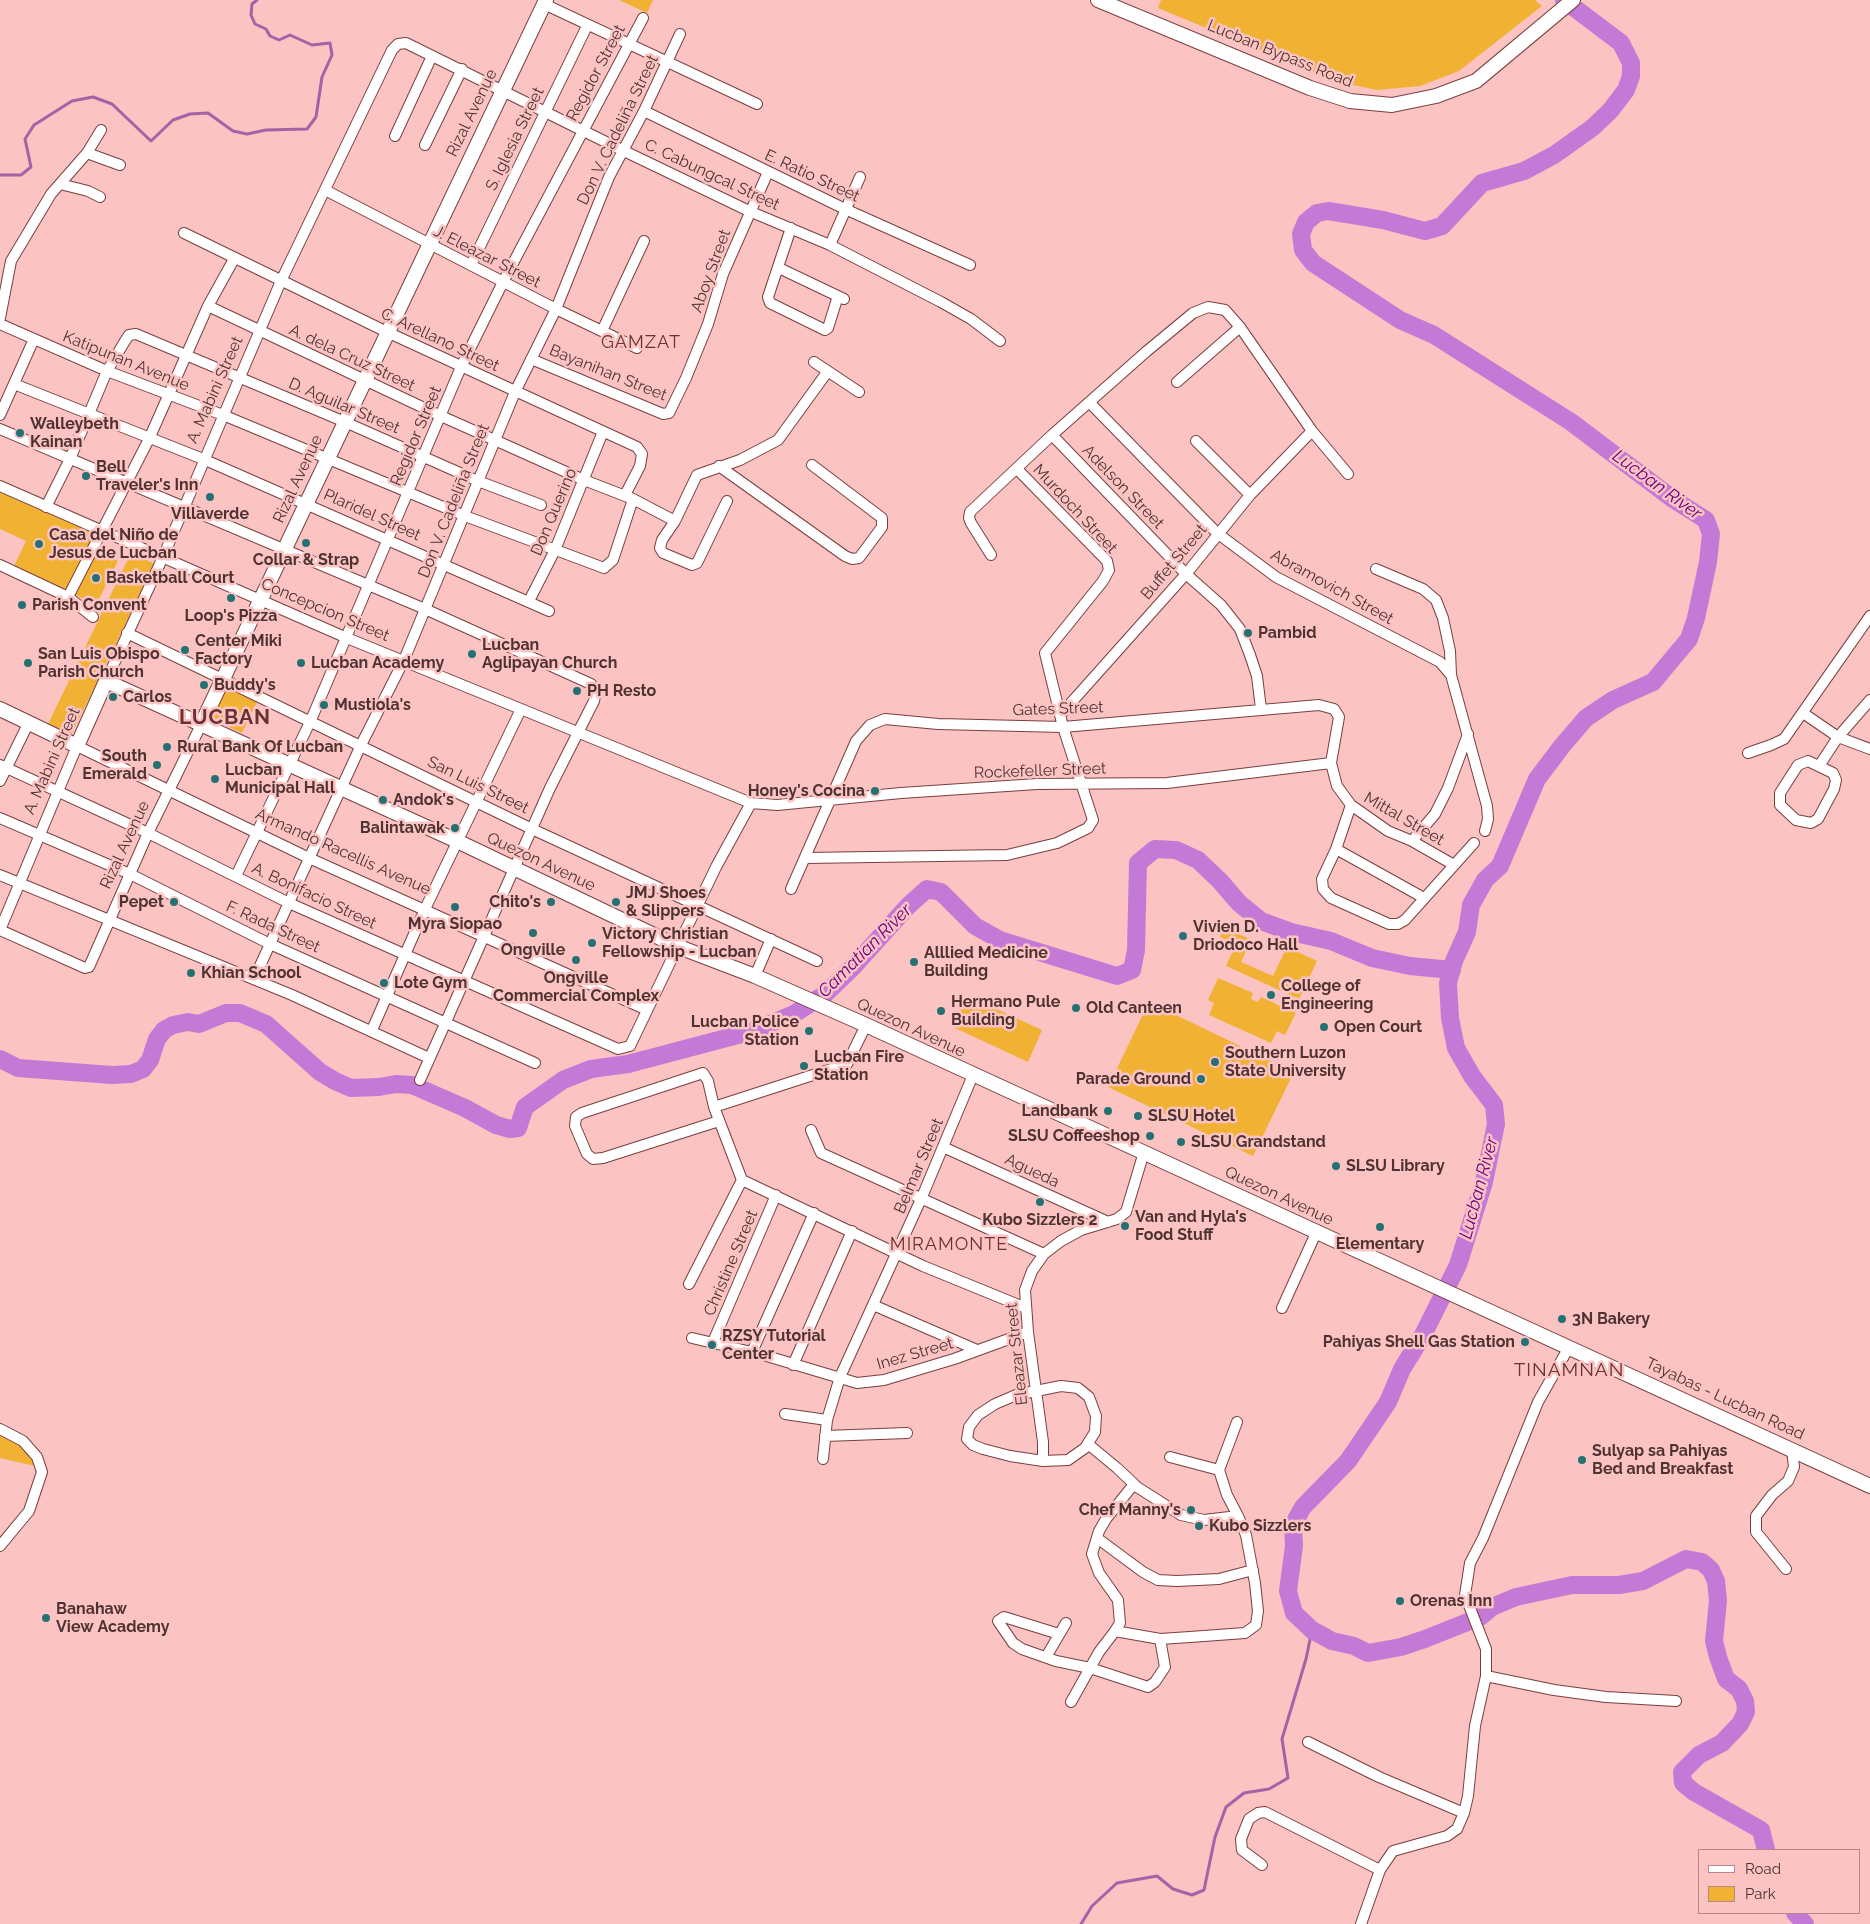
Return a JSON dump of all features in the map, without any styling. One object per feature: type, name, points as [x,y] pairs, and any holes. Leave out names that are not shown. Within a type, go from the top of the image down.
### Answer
[{"type":"main road","name":"Lucban Bypass Road","points":[[1098,0],[1310,88],[1350,101],[1392,105],[1436,96],[1476,81],[1573,0]]},
{"type":"main road","name":"Rizal Avenue","points":[[201,726],[545,2]]},
{"type":"main road","name":"Quezon Avenue","points":[[106,681],[201,726],[457,841],[679,947],[755,976],[1144,1152],[1316,1234],[1455,1295]]},
{"type":"main road","name":"A. Mabini Street","points":[[77,746],[106,681]]},
{"type":"main road","name":"Armando Racellis Avenue","points":[[0,708],[77,746]]},
{"type":"main road","name":"Tayabas - Lucban Road","points":[[1455,1295],[1870,1486]]},
{"type":"street","points":[[545,2],[587,26],[758,104]]},
{"type":"street","name":"Regidor Street","points":[[236,876],[311,720],[370,586],[461,367],[503,282],[643,18]]},
{"type":"street","name":"S. Iglesia Street","points":[[471,265],[587,26]]},
{"type":"street","name":"Don V. Cadeliña Street","points":[[254,979],[361,745],[404,660],[515,392],[556,309],[622,150],[644,111],[680,34]]},
{"type":"street","name":"C. Cabungcal Street","points":[[406,43],[462,69],[582,131],[749,211],[830,245],[941,302],[971,319],[1000,341]]},
{"type":"street","name":"A. Mabini Street","points":[[106,681],[163,557],[203,459],[281,281],[392,50],[398,44],[406,43]]},
{"type":"street","points":[[395,136],[432,56]]},
{"type":"street","points":[[425,145],[462,69]]},
{"type":"street","name":"E. Ratio Street","points":[[644,111],[845,209],[970,265]]},
{"type":"street","points":[[0,318],[11,261],[52,194],[87,153],[101,130]]},
{"type":"street","points":[[87,153],[120,165]]},
{"type":"street","name":"Aboy Street","points":[[673,409],[708,324],[723,274],[749,211],[768,172]]},
{"type":"street","points":[[830,245],[860,177]]},
{"type":"street","points":[[60,184],[100,197]]},
{"type":"street","name":"J. Eleazar Street","points":[[325,190],[556,309],[637,348]]},
{"type":"street","points":[[779,268],[842,298],[828,328],[822,330],[770,303],[768,297],[791,228]]},
{"type":"street","name":"C. Arellano Street","points":[[184,233],[387,332],[602,434],[637,448],[642,454],[640,466],[629,497]]},
{"type":"street","points":[[602,331],[644,241]]},
{"type":"street","points":[[68,597],[149,439],[208,306],[234,259]]},
{"type":"street","name":"A. dela Cruz Street","points":[[208,306],[495,441],[584,480],[629,497],[675,521]]},
{"type":"street","points":[[991,555],[971,523],[969,518],[970,512],[1018,470],[1052,435],[1192,313],[1208,307],[1225,310],[1240,327],[1312,431],[1348,474]]},
{"type":"street","name":"Katipunan Avenue","points":[[0,324],[107,372],[223,415],[465,516],[604,568],[614,560],[629,497]]},
{"type":"street","points":[[1178,382],[1240,327]]},
{"type":"street","name":"D. Aguilar Street","points":[[107,372],[124,341],[129,335],[136,334],[345,422],[478,481],[541,505]]},
{"type":"street","points":[[0,415],[34,339]]},
{"type":"street","name":"Bayanihan Street","points":[[531,359],[663,414],[669,413],[673,409]]},
{"type":"street","points":[[814,362],[859,392]]},
{"type":"street","points":[[727,501],[697,563],[692,566],[662,552],[660,548],[662,540],[675,521],[697,475],[760,450],[778,440],[828,371]]},
{"type":"street","points":[[46,507],[70,459],[107,372]]},
{"type":"street","name":"Plaridel Street","points":[[14,384],[203,459],[389,539],[549,611]]},
{"type":"street","name":"Abramovich Street","points":[[1090,403],[1217,533],[1276,577],[1440,662],[1451,674]]},
{"type":"street","points":[[0,429],[425,609],[592,684],[596,692],[594,700],[513,869],[420,1080]]},
{"type":"street","name":"Buffet Street","points":[[1061,714],[1186,574],[1217,533],[1250,495],[1312,431]]},
{"type":"street","name":"Don Querino","points":[[529,601],[556,550],[602,434]]},
{"type":"street","name":"Adelson Street","points":[[1052,435],[1186,574],[1221,605],[1240,629],[1257,676],[1261,709]]},
{"type":"street","points":[[1196,441],[1250,495]]},
{"type":"street","points":[[719,466],[845,556],[852,559],[859,558],[882,527],[882,518],[812,465]]},
{"type":"street","name":"Murdoch Street","points":[[805,858],[1007,855],[1057,844],[1088,828],[1093,820],[1063,727],[1045,653],[1103,581],[1109,570],[1107,561],[1018,470]]},
{"type":"street","name":"Concepcion Street","points":[[0,486],[347,638],[751,803]]},
{"type":"street","points":[[0,564],[68,597],[93,617]]},
{"type":"street","points":[[1376,570],[1423,589],[1436,600],[1445,626],[1450,651],[1451,674],[1487,806],[1488,819],[1485,830]]},
{"type":"street","points":[[1748,753],[1784,738],[1870,616]]},
{"type":"street","name":"San Luis Street","points":[[127,633],[311,720],[477,802],[817,962]]},
{"type":"street","points":[[1819,766],[1838,737],[1869,702]]},
{"type":"street","name":"Gates Street","points":[[791,889],[828,800],[856,741],[870,725],[885,719],[938,724],[1063,727],[1318,705],[1334,709]]},
{"type":"street","points":[[372,1030],[425,909],[521,709]]},
{"type":"street","name":"Mittal Street","points":[[1334,709],[1339,717],[1331,763],[1336,786],[1351,805],[1388,831],[1412,841],[1454,865]]},
{"type":"street","points":[[1803,713],[1838,737],[1870,749]]},
{"type":"street","points":[[0,781],[3,767],[29,722]]},
{"type":"street","name":"Rizal Avenue","points":[[0,930],[86,968],[91,964],[148,834],[201,726]]},
{"type":"street","points":[[1412,841],[1436,814],[1468,734]]},
{"type":"street","name":"A. Mabini Street","points":[[0,930],[56,792],[77,746]]},
{"type":"street","name":"Armando Racellis Avenue","points":[[77,746],[310,858],[647,1010]]},
{"type":"street","points":[[1808,762],[1819,766],[1833,773],[1836,780],[1834,789],[1818,819],[1811,823],[1796,820],[1780,805],[1780,793],[1798,765],[1808,762]]},
{"type":"street","name":"Rockefeller Street","points":[[751,803],[777,805],[901,793],[1037,784],[1167,782],[1331,763]]},
{"type":"street","name":"A. Bonifacio Street","points":[[3,767],[289,902],[618,1049],[630,1046],[647,1010]]},
{"type":"street","points":[[647,1010],[751,803]]},
{"type":"street","points":[[1351,805],[1336,849],[1322,879],[1323,889],[1331,898],[1389,924],[1398,924],[1405,920],[1474,843]]},
{"type":"street","name":"F. Rada Street","points":[[0,818],[130,874],[270,944],[535,1062]]},
{"type":"street","points":[[1336,849],[1424,898]]},
{"type":"street","points":[[0,875],[109,922],[254,979],[372,1030],[429,1058]]},
{"type":"street","points":[[755,976],[771,939]]},
{"type":"street","points":[[714,1107],[846,1064],[866,1026]]},
{"type":"street","points":[[719,1121],[603,1158],[593,1159],[587,1154],[575,1126],[576,1117],[582,1113],[703,1073],[708,1081],[714,1107],[742,1180],[852,1231],[896,1254],[1026,1308]]},
{"type":"street","name":"Belmar Street","points":[[823,1459],[827,1420],[840,1377],[922,1197],[973,1075]]},
{"type":"street","points":[[811,1130],[821,1153],[922,1197],[1044,1254]]},
{"type":"street","name":"Agueda","points":[[943,1147],[1108,1222]]},
{"type":"street","name":"Eleazar Street","points":[[1042,1461],[1043,1442],[1028,1332],[1025,1290],[1032,1272],[1044,1254],[1061,1241],[1081,1230],[1108,1222],[1126,1212],[1144,1152]]},
{"type":"street","points":[[689,1284],[742,1180]]},
{"type":"street","name":"Christine Street","points":[[713,1342],[776,1196]]},
{"type":"street","points":[[752,1352],[814,1213]]},
{"type":"street","points":[[793,1364],[852,1231]]},
{"type":"street","points":[[1282,1308],[1316,1234]]},
{"type":"street","points":[[873,1306],[977,1350]]},
{"type":"street","name":"Inez Street","points":[[692,1338],[752,1352],[857,1383],[884,1380],[954,1359],[1028,1332]]},
{"type":"street","points":[[1361,1924],[1380,1870],[1393,1851],[1447,1836],[1457,1829],[1464,1813],[1468,1796],[1475,1726],[1486,1676],[1486,1649],[1470,1612],[1465,1595],[1470,1563],[1483,1538],[1538,1402],[1569,1347]]},
{"type":"street","points":[[1061,1386],[1078,1388],[1089,1397],[1096,1416],[1095,1432],[1088,1444],[1068,1460],[1042,1461],[983,1449],[973,1445],[967,1439],[969,1428],[978,1414],[995,1404],[1035,1391],[1061,1386]]},
{"type":"street","points":[[785,1414],[827,1420]]},
{"type":"street","points":[[1115,1631],[1160,1638],[1245,1633],[1256,1625],[1253,1570],[1246,1535],[1227,1495],[1219,1470],[1237,1422]]},
{"type":"street","points":[[0,1429],[23,1441],[37,1457],[42,1472],[29,1511],[0,1546]]},
{"type":"street","points":[[825,1436],[908,1433]]},
{"type":"street","points":[[1088,1444],[1134,1484],[1181,1515],[1204,1520],[1238,1516]]},
{"type":"street","points":[[1786,1569],[1756,1532],[1756,1516],[1772,1495],[1788,1481],[1794,1467],[1792,1449]]},
{"type":"street","points":[[1170,1457],[1219,1470]]},
{"type":"street","points":[[1071,1702],[1106,1641],[1120,1623],[1118,1600],[1108,1589],[1092,1554],[1106,1518],[1134,1484]]},
{"type":"street","points":[[1098,1538],[1158,1580],[1177,1582],[1219,1579],[1253,1570]]},
{"type":"street","points":[[1059,1634],[1004,1617],[998,1621],[1013,1643],[1022,1649],[1090,1668],[1148,1688],[1155,1682],[1165,1667],[1160,1638]]},
{"type":"street","points":[[1046,1657],[1066,1623]]},
{"type":"street","points":[[1486,1676],[1554,1690],[1606,1698],[1676,1701]]},
{"type":"street","points":[[1308,1742],[1379,1777],[1464,1813]]},
{"type":"street","points":[[1262,1865],[1242,1850],[1241,1839],[1249,1819],[1265,1812],[1380,1870]]},
{"type":"green space","points":[[619,0],[653,0],[647,13]]},
{"type":"green space","points":[[1161,0],[1535,0],[1542,6],[1459,71],[1420,86],[1377,90],[1334,81],[1158,8]]},
{"type":"green space","points":[[0,489],[97,533],[66,593],[13,568],[26,541],[0,529]]},
{"type":"green space","name":"Basketball Court","points":[[96,550],[118,561],[96,605],[74,594]]},
{"type":"green space","points":[[131,553],[155,564],[70,737],[47,726]]},
{"type":"green space","points":[[223,687],[257,702],[242,733],[209,718]]},
{"type":"green space","points":[[1225,927],[1251,940],[1241,962],[1273,976],[1287,947],[1317,961],[1299,999],[1226,966],[1236,944],[1220,937]]},
{"type":"green space","points":[[1218,978],[1253,993],[1251,999],[1258,1002],[1261,997],[1296,1013],[1285,1035],[1277,1031],[1271,1043],[1209,1015],[1214,1003],[1208,1000]]},
{"type":"green space","points":[[968,996],[1042,1030],[1028,1062],[953,1027]]},
{"type":"green space","name":"Parade Ground","points":[[1149,1002],[1294,1072],[1253,1156],[1108,1087]]},
{"type":"green space","points":[[0,1435],[22,1445],[34,1460],[35,1466],[0,1458]]},
{"type":"waterway","points":[[0,175],[21,175],[31,167],[25,139],[34,125],[72,101],[93,97],[112,104],[151,141],[173,120],[190,114],[208,113],[233,131],[247,134],[266,130],[307,129],[316,117],[322,77],[332,55],[330,43],[312,45],[290,35],[279,40],[270,36],[266,29],[255,24],[251,15],[252,4],[257,0]]},
{"type":"waterway","name":"Lucban River","points":[[1564,0],[1621,43],[1631,63],[1631,76],[1626,90],[1610,111],[1592,128],[1554,155],[1524,171],[1482,183],[1442,226],[1425,231],[1383,220],[1328,211],[1317,213],[1306,222],[1301,234],[1303,250],[1313,263],[1400,320],[1434,335],[1571,422],[1673,499],[1706,520],[1711,534],[1708,562],[1696,618],[1689,639],[1653,682],[1613,700],[1586,718],[1562,746],[1537,779],[1500,866],[1485,880],[1471,905],[1467,932],[1454,961],[1448,983],[1450,1018],[1456,1048],[1472,1076],[1494,1105],[1496,1124],[1484,1182],[1458,1265],[1423,1335],[1402,1369],[1388,1402],[1348,1461],[1303,1507],[1293,1525],[1294,1546],[1288,1591],[1294,1613],[1312,1630],[1332,1641],[1354,1646],[1368,1653],[1401,1647],[1425,1639],[1480,1617],[1492,1607],[1516,1597],[1572,1585],[1619,1585],[1643,1581],[1686,1559],[1702,1562],[1711,1570],[1716,1581],[1718,1600],[1714,1641],[1718,1657],[1726,1679],[1739,1689],[1745,1701],[1746,1712],[1740,1724],[1722,1743],[1699,1755],[1682,1772],[1683,1783],[1694,1792],[1761,1830],[1766,1849]]},
{"type":"waterway","name":"Camatian River","points":[[0,1059],[18,1068],[112,1075],[131,1074],[143,1069],[150,1060],[157,1039],[164,1030],[173,1025],[188,1022],[199,1024],[226,1013],[240,1013],[266,1024],[320,1072],[351,1088],[396,1084],[412,1085],[465,1108],[496,1125],[510,1129],[518,1128],[525,1107],[563,1080],[591,1069],[628,1064],[753,1031],[794,1014],[825,994],[853,967],[908,906],[927,889],[941,892],[975,926],[1000,940],[1117,976],[1132,970],[1136,950],[1138,863],[1155,849],[1176,850],[1198,860],[1239,903],[1261,921],[1291,932],[1331,941],[1372,958],[1410,966],[1452,970]]},
{"type":"waterway","points":[[1081,1924],[1092,1906],[1117,1883],[1157,1876],[1173,1889],[1192,1895],[1204,1890],[1215,1837],[1226,1807],[1244,1793],[1269,1789],[1288,1778],[1282,1739],[1306,1659],[1312,1630]]},
{"type":"waterway","points":[[1796,1914],[1805,1924]]},
{"type":"place","name":"Walleybeth Kainan","points":[[20,433]]},
{"type":"place","name":"Bell Traveler's Inn","points":[[86,476]]},
{"type":"place","name":"Villaverde","points":[[210,497]]},
{"type":"place","name":"Collar & Strap","points":[[306,543]]},
{"type":"place","name":"Casa del Niño de Jesus de Lucban","points":[[39,544]]},
{"type":"place","name":"Basketball Court","points":[[96,578]]},
{"type":"place","name":"Loop's Pizza","points":[[231,598]]},
{"type":"place","name":"Parish Convent","points":[[22,605]]},
{"type":"place","name":"Pambid","points":[[1248,633]]},
{"type":"place","name":"Center Miki Factory","points":[[185,650]]},
{"type":"place","name":"Lucban Aglipayan Church","points":[[472,654]]},
{"type":"place","name":"San Luis Obispo Parish Church","points":[[28,663]]},
{"type":"place","name":"Lucban Academy","points":[[301,663]]},
{"type":"place","name":"Buddy's","points":[[204,685]]},
{"type":"place","name":"PH Resto","points":[[577,691]]},
{"type":"place","name":"Carlos","points":[[113,697]]},
{"type":"place","name":"Mustiola's","points":[[324,705]]},
{"type":"place","name":"Rural Bank Of Lucban","points":[[167,747]]},
{"type":"place","name":"South Emerald","points":[[157,765]]},
{"type":"place","name":"Lucban Municipal Hall","points":[[215,779]]},
{"type":"place","name":"Honey's Cocina","points":[[875,791]]},
{"type":"place","name":"Andok's","points":[[383,800]]},
{"type":"place","name":"Balintawak","points":[[455,828]]},
{"type":"place","name":"Pepet","points":[[174,902]]},
{"type":"place","name":"Chito's","points":[[551,902]]},
{"type":"place","name":"JMJ Shoes & Slippers","points":[[616,902]]},
{"type":"place","name":"Myra Siopao","points":[[455,907]]},
{"type":"place","name":"Ongville","points":[[533,933]]},
{"type":"place","name":"Vivien D. Driodoco Hall","points":[[1183,936]]},
{"type":"place","name":"Victory Christian Fellowship - Lucban","points":[[592,943]]},
{"type":"place","name":"Ongville Commercial Complex","points":[[576,960]]},
{"type":"place","name":"Alllied Medicine Building","points":[[914,962]]},
{"type":"place","name":"Khian School","points":[[191,973]]},
{"type":"place","name":"Lote Gym","points":[[384,983]]},
{"type":"place","name":"College of Engineering","points":[[1271,995]]},
{"type":"place","name":"Old Canteen","points":[[1076,1008]]},
{"type":"place","name":"Hermano Pule Building","points":[[941,1011]]},
{"type":"place","name":"Open Court","points":[[1324,1027]]},
{"type":"place","name":"Lucban Police Station","points":[[809,1031]]},
{"type":"place","name":"Southern Luzon State University","points":[[1215,1062]]},
{"type":"place","name":"Lucban Fire Station","points":[[804,1066]]},
{"type":"place","name":"Parade Ground","points":[[1201,1079]]},
{"type":"place","name":"Landbank","points":[[1108,1111]]},
{"type":"place","name":"SLSU Hotel","points":[[1138,1116]]},
{"type":"place","name":"SLSU Coffeeshop","points":[[1150,1136]]},
{"type":"place","name":"SLSU Grandstand","points":[[1181,1142]]},
{"type":"place","name":"SLSU Library","points":[[1336,1166]]},
{"type":"place","name":"Kubo Sizzlers 2","points":[[1040,1202]]},
{"type":"place","name":"Van and Hyla's Food Stuff","points":[[1125,1226]]},
{"type":"place","name":"Elementary","points":[[1380,1227]]},
{"type":"place","name":"3N Bakery","points":[[1562,1319]]},
{"type":"place","name":"Pahiyas Shell Gas Station","points":[[1525,1342]]},
{"type":"place","name":"RZSY Tutorial Center","points":[[712,1345]]},
{"type":"place","name":"Sulyap sa Pahiyas Bed and Breakfast","points":[[1582,1460]]},
{"type":"place","name":"Chef Manny's","points":[[1191,1510]]},
{"type":"place","name":"Kubo Sizzlers","points":[[1199,1526]]},
{"type":"place","name":"Orenas Inn","points":[[1400,1601]]},
{"type":"place","name":"Banahaw View Academy","points":[[46,1618]]},
{"type":"district","name":"GAMZAT","points":[[641,343]]},
{"type":"district","name":"LUCBAN","points":[[225,718]]},
{"type":"district","name":"MIRAMONTE","points":[[949,1245]]},
{"type":"district","name":"TINAMNAN","points":[[1569,1370]]}]
